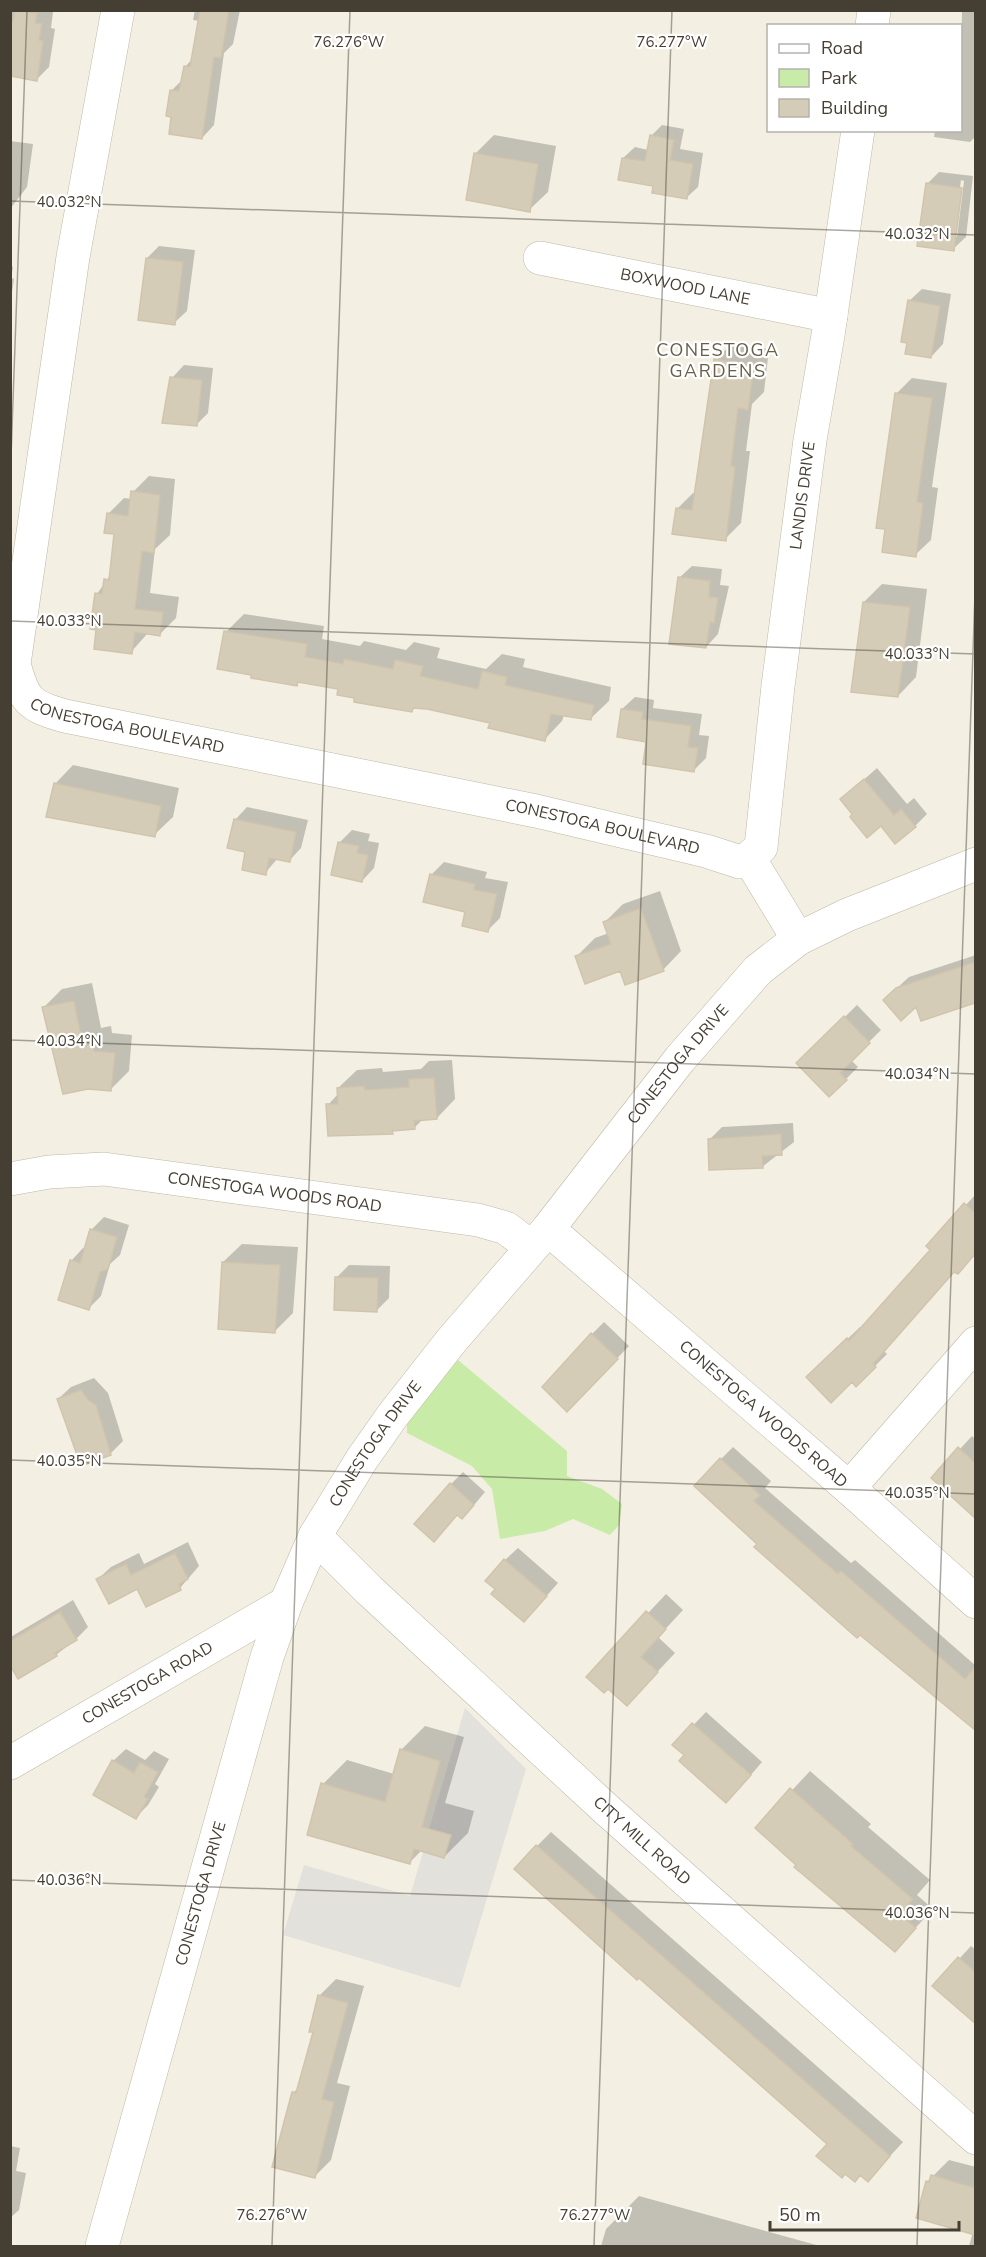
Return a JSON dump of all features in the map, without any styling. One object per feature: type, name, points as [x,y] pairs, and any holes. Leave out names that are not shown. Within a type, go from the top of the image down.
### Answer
[{"type":"street","name":"CONESTOGA BOULEVARD","points":[[118,10],[75,246],[14,664],[21,689],[38,708],[65,716],[536,811],[706,851],[740,862],[749,858]]},
{"type":"street","name":"LANDIS DRIVE","points":[[749,858],[761,847],[778,686],[810,440],[858,132]]},
{"type":"street","name":"BOXWOOD LANE","points":[[540,258],[831,316]]},
{"type":"street","points":[[749,858],[798,939]]},
{"type":"street","name":"CONESTOGA DRIVE","points":[[102,2247],[267,1657],[286,1603],[315,1536],[362,1459],[393,1415],[540,1238],[680,1059],[758,970],[798,939],[846,915],[975,864]]},
{"type":"street","name":"CONESTOGA WOODS ROAD","points":[[10,1179],[49,1172],[104,1169],[486,1222],[540,1238],[849,1488],[975,1602]]},
{"type":"street","points":[[849,1488],[975,1343]]},
{"type":"street","name":"CITY MILL ROAD","points":[[315,1536],[369,1590],[607,1810],[975,2138]]},
{"type":"street","name":"CONESTOGA ROAD","points":[[10,1763],[286,1603]]},
{"type":"green space","points":[[458,1360],[567,1451],[567,1476],[602,1489],[622,1504],[619,1525],[610,1535],[573,1519],[545,1531],[500,1539],[492,1489],[472,1466],[407,1433],[407,1417]]},
{"type":"shaded area","points":[[465,1708],[526,1769],[460,1988],[283,1935],[304,1865],[410,1896],[423,1852],[444,1858],[451,1835],[429,1829]]},
{"type":"building","points":[[15,10],[37,13],[35,23],[42,24],[39,40],[43,41],[37,81],[10,76],[10,21],[13,21]]},
{"type":"building","points":[[200,10],[229,10],[221,58],[214,57],[202,139],[169,134],[171,117],[166,116],[170,90],[179,91],[184,66],[190,67]]},
{"type":"building","points":[[650,135],[674,140],[670,160],[693,164],[687,199],[652,193],[653,186],[618,180],[622,158],[645,161]]},
{"type":"building","points":[[474,153],[538,164],[530,212],[466,200]]},
{"type":"building","points":[[926,183],[962,188],[954,251],[917,246]]},
{"type":"building","points":[[146,258],[183,262],[175,325],[138,320]]},
{"type":"building","points":[[908,300],[940,306],[931,358],[905,354],[907,343],[901,342]]},
{"type":"building","points":[[714,359],[754,365],[748,410],[738,408],[731,466],[735,467],[726,541],[672,534],[676,508],[692,510]]},
{"type":"building","points":[[170,377],[202,380],[197,426],[162,423]]},
{"type":"building","points":[[895,393],[932,398],[917,502],[923,503],[916,557],[882,552],[885,529],[876,528]]},
{"type":"building","points":[[131,491],[160,495],[154,553],[142,551],[135,609],[163,612],[160,636],[135,632],[132,654],[94,649],[96,630],[90,629],[95,593],[102,594],[104,579],[109,580],[114,534],[104,533],[107,513],[128,516]]},
{"type":"building","points":[[678,577],[710,581],[709,597],[718,598],[714,623],[710,622],[706,648],[669,644]]},
{"type":"building","points":[[863,602],[910,607],[898,697],[851,692]]},
{"type":"building","points":[[224,631],[307,644],[305,657],[343,664],[344,659],[393,669],[395,660],[423,666],[420,676],[478,689],[482,671],[507,677],[505,685],[594,705],[591,720],[551,714],[545,741],[488,728],[490,723],[427,709],[413,708],[412,712],[354,702],[354,698],[337,695],[338,689],[298,682],[297,686],[251,678],[251,675],[217,669]]},
{"type":"building","points":[[621,709],[643,712],[642,719],[691,726],[688,747],[698,748],[694,772],[643,764],[646,742],[617,737]]},
{"type":"building","points":[[864,779],[894,815],[901,809],[916,827],[895,844],[881,826],[867,838],[850,817],[852,814],[840,799]]},
{"type":"building","points":[[54,783],[161,806],[155,837],[46,817]]},
{"type":"building","points":[[234,819],[296,832],[290,862],[269,858],[266,875],[242,870],[245,852],[227,848]]},
{"type":"building","points":[[338,842],[359,846],[357,853],[368,855],[362,882],[331,875]]},
{"type":"building","points":[[430,874],[475,884],[474,890],[497,894],[488,932],[462,926],[465,912],[423,902]]},
{"type":"building","points":[[641,908],[664,971],[625,985],[620,971],[585,984],[575,956],[611,944],[603,922]]},
{"type":"building","points":[[975,962],[975,1003],[921,1021],[916,1007],[901,1021],[883,1000],[896,988]]},
{"type":"building","points":[[74,1001],[83,1046],[93,1044],[94,1051],[115,1053],[111,1091],[88,1089],[63,1094],[42,1007]]},
{"type":"building","points":[[844,1016],[870,1043],[840,1073],[847,1080],[829,1097],[796,1063]]},
{"type":"building","points":[[434,1078],[437,1119],[414,1121],[415,1129],[392,1131],[393,1134],[328,1136],[326,1104],[338,1104],[337,1088],[364,1086],[365,1090],[409,1087],[409,1079]]},
{"type":"building","points":[[781,1134],[782,1155],[762,1156],[763,1168],[709,1170],[708,1139]]},
{"type":"building","points":[[964,1203],[975,1213],[975,1254],[958,1274],[954,1272],[873,1364],[876,1367],[856,1387],[852,1382],[831,1403],[806,1377],[847,1338],[849,1341],[930,1250],[926,1246]]},
{"type":"building","points":[[90,1229],[117,1237],[108,1269],[100,1272],[89,1310],[58,1300],[70,1260],[80,1263]]},
{"type":"building","points":[[222,1262],[280,1265],[275,1333],[218,1329]]},
{"type":"building","points":[[335,1277],[378,1278],[377,1312],[334,1310]]},
{"type":"building","points":[[591,1333],[618,1359],[567,1412],[542,1387]]},
{"type":"building","points":[[81,1390],[88,1400],[96,1405],[111,1455],[81,1466],[57,1399]]},
{"type":"building","points":[[958,1447],[975,1463],[975,1518],[931,1478]]},
{"type":"building","points":[[720,1458],[760,1495],[754,1501],[838,1574],[841,1571],[965,1679],[975,1667],[975,1730],[860,1635],[857,1638],[754,1547],[757,1544],[694,1486]]},
{"type":"building","points":[[450,1483],[474,1505],[462,1519],[457,1515],[434,1542],[414,1524]]},
{"type":"building","points":[[175,1553],[188,1579],[179,1584],[181,1590],[146,1607],[137,1589],[109,1604],[96,1579],[126,1564],[131,1575]]},
{"type":"building","points":[[504,1559],[547,1596],[524,1622],[491,1594],[495,1589],[485,1581]]},
{"type":"building","points":[[646,1611],[666,1629],[641,1657],[658,1672],[627,1706],[608,1689],[604,1693],[586,1677]]},
{"type":"building","points":[[60,1612],[77,1640],[55,1653],[57,1656],[18,1679],[10,1665],[10,1641]]},
{"type":"building","points":[[692,1723],[751,1775],[726,1803],[679,1761],[684,1755],[672,1745]]},
{"type":"building","points":[[400,1749],[440,1761],[422,1827],[451,1835],[444,1858],[414,1849],[410,1864],[307,1835],[321,1783],[385,1802]]},
{"type":"building","points":[[112,1760],[134,1773],[140,1762],[158,1772],[144,1797],[148,1799],[136,1819],[93,1795]]},
{"type":"building","points":[[790,1788],[853,1844],[851,1846],[913,1899],[899,1914],[916,1928],[895,1952],[794,1867],[796,1865],[755,1828]]},
{"type":"building","points":[[536,1845],[890,2156],[868,2182],[860,2175],[855,2182],[845,2174],[842,2178],[816,2156],[827,2144],[639,1978],[637,1980],[514,1869]]},
{"type":"building","points":[[958,1957],[975,1972],[975,2023],[932,1986]]},
{"type":"building","points":[[318,1995],[348,2003],[322,2099],[334,2102],[315,2178],[272,2167],[292,2092],[296,2093],[313,2032],[309,2032]]},
{"type":"building","points":[[931,2175],[975,2188],[975,2235],[916,2218],[926,2181],[929,2182]]},
{"type":"district","name":"CONESTOGA GARDENS","points":[[718,360]]}]
